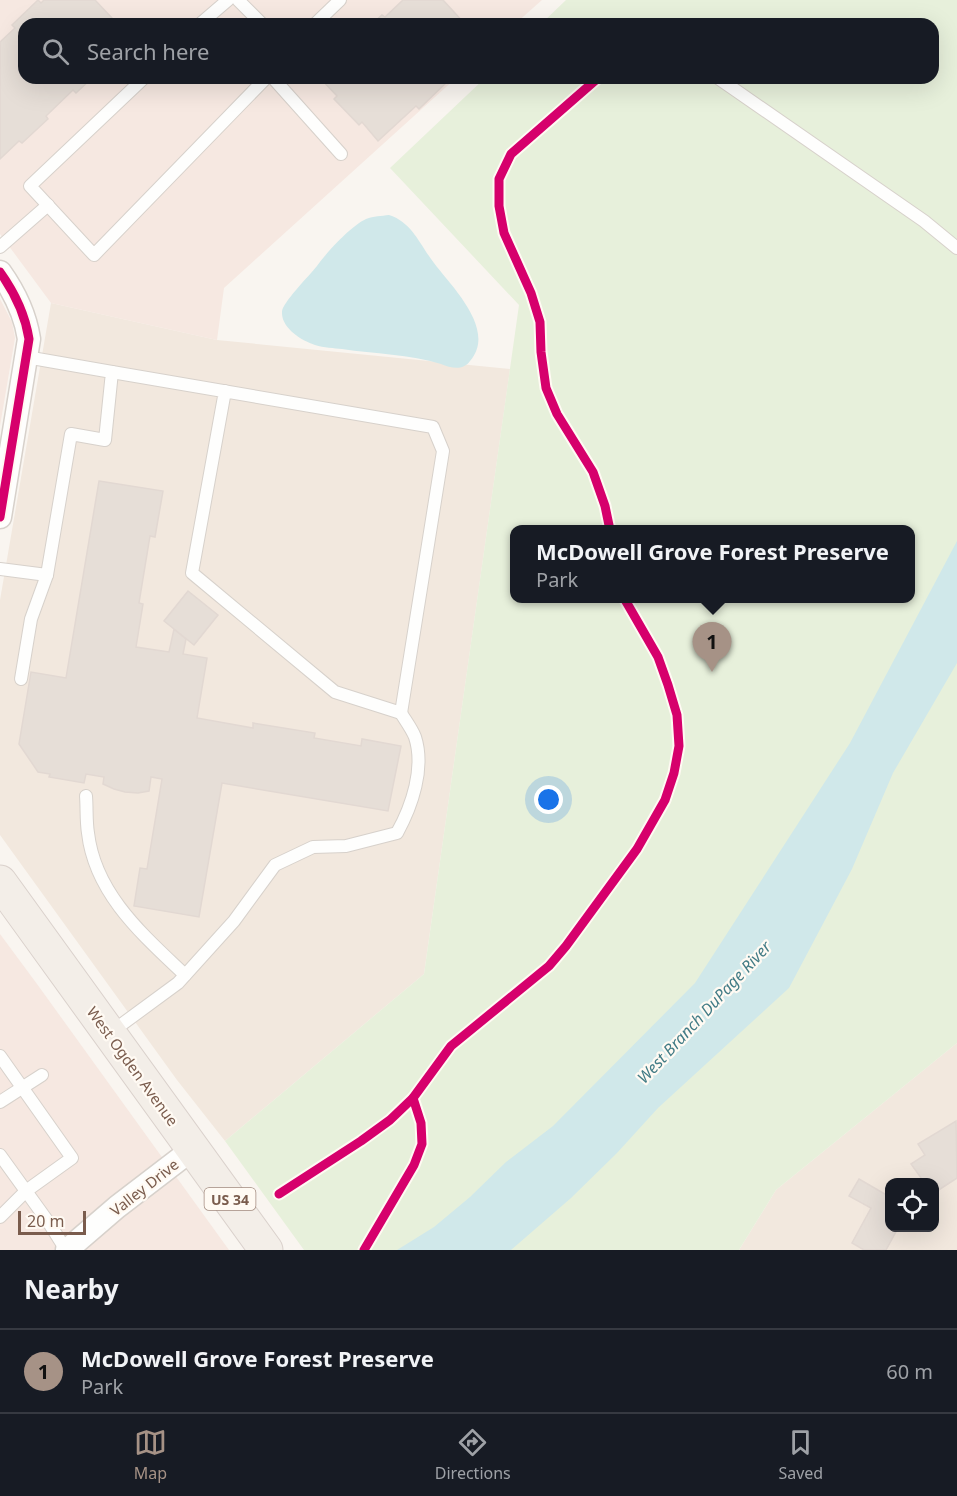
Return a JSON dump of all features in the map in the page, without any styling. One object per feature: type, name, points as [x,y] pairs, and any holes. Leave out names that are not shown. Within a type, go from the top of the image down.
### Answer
[{"type":"main road","name":"West Ogden Avenue","points":[[0,882],[267,1250]]},
{"type":"street","points":[[0,272],[20,304],[27,322],[29,339],[0,517]]},
{"type":"street","name":"Valley Drive","points":[[66,1250],[117,1207],[194,1148]]},
{"type":"lane","points":[[207,18],[228,0]]},
{"type":"lane","points":[[238,0],[256,18]]},
{"type":"lane","points":[[321,18],[340,0]]},
{"type":"lane","points":[[138,84],[30,186],[94,255],[260,84]]},
{"type":"lane","points":[[278,84],[341,154]]},
{"type":"lane","points":[[727,84],[924,221],[957,248]]},
{"type":"lane","points":[[0,247],[48,205]]},
{"type":"lane","points":[[26,357],[433,427],[443,451],[401,713],[415,737],[418,765],[410,810],[397,833],[345,846],[313,847],[275,865],[234,921],[186,975],[109,1033]]},
{"type":"lane","points":[[21,679],[31,619],[47,575],[71,434],[105,440],[112,372]]},
{"type":"lane","points":[[225,391],[192,573],[335,692],[401,713]]},
{"type":"lane","points":[[0,569],[47,575]]},
{"type":"lane","points":[[86,796],[88,834],[94,863],[104,885],[117,906],[152,944],[186,975]]},
{"type":"lane","points":[[0,1056],[72,1158],[26,1191],[0,1217]]},
{"type":"lane","points":[[0,1102],[42,1075]]},
{"type":"lane","points":[[0,1155],[66,1250]]},
{"type":"shaded area","points":[[0,0],[542,0],[522,18],[18,18],[18,84],[449,84],[224,288],[217,340],[51,303],[0,234]]},
{"type":"shaded area","points":[[0,299],[12,322],[15,338],[0,426]]},
{"type":"shaded area","points":[[51,303],[217,340],[510,369],[424,974],[225,1141],[177,1080],[0,835],[0,600]]},
{"type":"shaded area","points":[[0,934],[37,984],[229,1250],[0,1250]]},
{"type":"shaded area","points":[[957,1043],[957,1250],[739,1250],[776,1190]]},
{"type":"green space","points":[[566,0],[957,0],[957,1043],[776,1190],[739,1250],[304,1250],[225,1141],[424,974],[519,305],[390,168],[479,84],[939,84],[939,18],[547,18]]},
{"type":"water","points":[[389,215],[397,218],[410,229],[469,309],[478,336],[477,349],[464,366],[453,367],[417,358],[318,346],[299,337],[285,323],[282,312],[286,302],[333,247],[353,227],[366,219]]},
{"type":"water","name":"West Branch DuPage River","points":[[957,541],[957,663],[893,773],[852,869],[789,988],[658,1108],[571,1198],[511,1250],[397,1250],[434,1227],[470,1197],[506,1162],[553,1126],[695,983],[850,743]]},
{"type":"building","points":[[38,0],[41,3],[44,0],[95,0],[112,18],[19,18]]},
{"type":"building","points":[[403,0],[443,0],[460,18],[379,18],[382,15],[385,17]]},
{"type":"building","points":[[18,19],[18,84],[86,84],[76,93],[73,90],[46,116],[48,119],[0,159],[0,42],[15,28],[12,25]]},
{"type":"building","points":[[326,84],[445,84],[419,109],[416,106],[378,141],[362,122],[359,125],[334,99],[337,96]]},
{"type":"building","points":[[99,481],[163,491],[155,537],[150,536],[139,603],[143,604],[136,647],[169,652],[174,629],[186,639],[183,654],[207,658],[197,718],[253,728],[253,723],[315,733],[314,738],[361,746],[362,739],[401,746],[388,811],[222,783],[199,917],[134,906],[140,868],[147,869],[162,779],[151,777],[149,791],[138,793],[125,792],[103,784],[104,777],[86,774],[84,783],[49,777],[50,774],[38,772],[19,744],[31,672],[66,678]]},
{"type":"building","points":[[188,591],[218,615],[194,645],[164,621]]},
{"type":"building","points":[[956,1121],[957,1178],[939,1190],[939,1178],[921,1178],[911,1164],[925,1155],[918,1144]]},
{"type":"building","points":[[859,1179],[885,1194],[885,1232],[896,1232],[886,1250],[864,1250],[852,1243],[871,1208],[849,1196]]},
{"type":"cycle path","points":[[591,84],[511,154],[499,179],[499,206],[504,233],[531,293],[540,322],[546,388],[557,414],[593,472],[609,525]]},
{"type":"cycle path","points":[[0,272],[19,304],[29,339],[0,517]]},
{"type":"cycle path","points":[[279,1194],[361,1141],[390,1120],[413,1098],[451,1046],[549,966],[637,849],[665,800],[674,773],[679,746],[677,715],[658,657],[627,603]]},
{"type":"cycle path","points":[[364,1250],[414,1165],[422,1144],[421,1123],[413,1098]]},
{"type":"place","name":"McDowell Grove Forest Preserve","points":[[712,672]]}]
